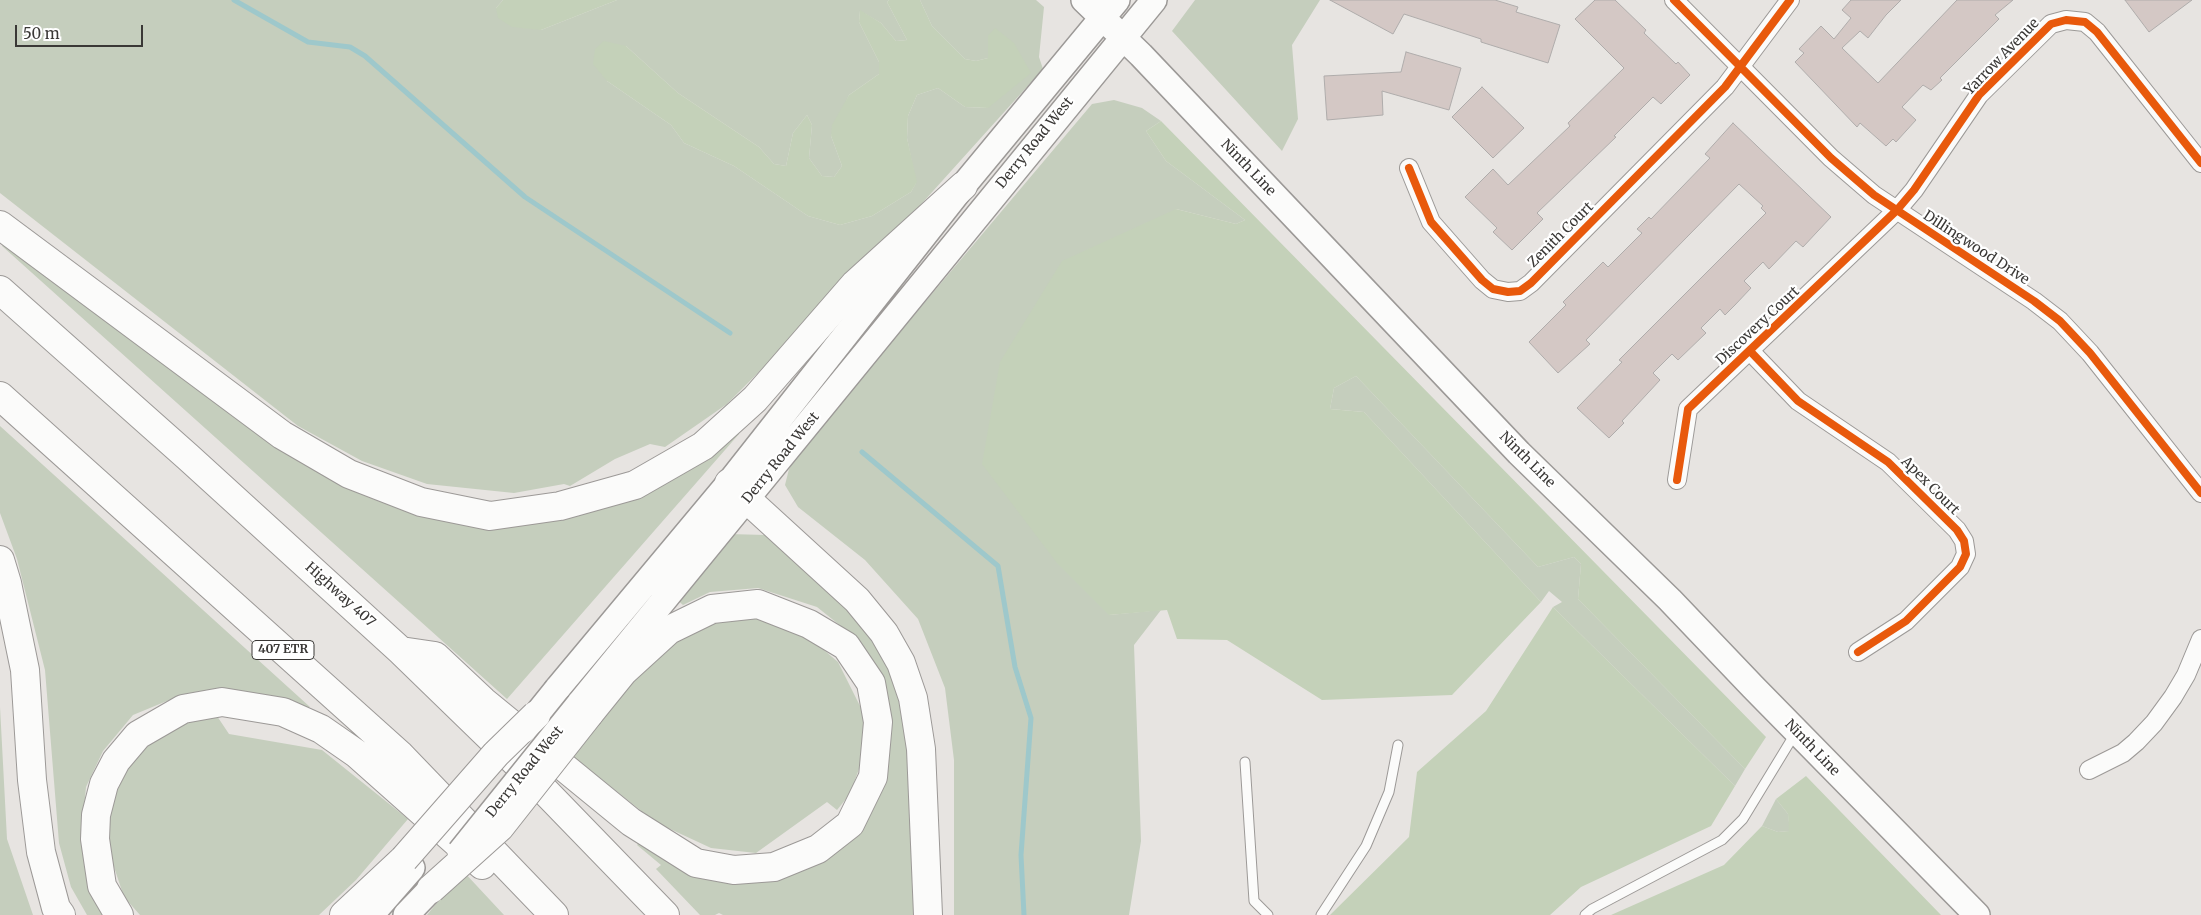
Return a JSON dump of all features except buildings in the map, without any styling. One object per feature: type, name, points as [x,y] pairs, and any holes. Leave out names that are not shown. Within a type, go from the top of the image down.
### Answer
[{"type":"highway","points":[[0,225],[282,435],[349,474],[412,499],[490,516],[560,506],[635,484],[703,446],[755,399],[855,284],[963,186]]},
{"type":"highway","name":"Highway 407","points":[[0,290],[188,457],[401,651],[538,784],[665,915]]},
{"type":"highway","name":"407 ETR","points":[[0,396],[400,755],[554,915]]},
{"type":"highway","points":[[738,491],[857,600],[884,634],[900,663],[913,698],[921,749],[928,915]]},
{"type":"highway","points":[[0,560],[7,583],[25,670],[32,780],[40,852],[56,908],[61,915]]},
{"type":"highway","points":[[401,651],[435,656],[483,701],[631,822],[696,863],[734,870],[774,867],[818,849],[850,824],[873,777],[878,722],[870,683],[846,646],[809,624],[758,604],[712,609],[669,630],[584,709],[500,827],[431,889]]},
{"type":"highway","points":[[119,915],[102,886],[94,839],[96,815],[104,784],[116,762],[138,736],[183,709],[222,702],[283,712],[328,734],[356,754],[538,915]]},
{"type":"highway","points":[[344,915],[408,864],[496,754],[536,715]]},
{"type":"main road","name":"Ninth Line","points":[[1084,0],[1110,9],[1122,37],[1519,454],[1670,600],[1796,732],[1977,915]]},
{"type":"main road","name":"Derry Road West","points":[[536,715],[557,689],[738,491],[1154,0]]},
{"type":"main road","name":"Derry Road West","points":[[584,709],[738,491],[963,186],[1110,9]]},
{"type":"main road","points":[[371,915],[408,864]]},
{"type":"main road","points":[[406,915],[431,889]]},
{"type":"street","name":"Dillingwood Drive","points":[[1674,0],[1831,158],[1874,195],[2034,301],[2060,321],[2090,353],[2201,492]]},
{"type":"street","name":"Zenith Court","points":[[1409,168],[1431,222],[1482,280],[1493,289],[1508,292],[1520,291],[1725,87],[1790,0]]},
{"type":"street","name":"Yarrow Avenue","points":[[1896,210],[1914,190],[1979,96],[2051,24],[2066,20],[2085,22],[2098,32],[2201,162]]},
{"type":"street","name":"Discovery Court","points":[[1677,480],[1688,409],[1896,210]]},
{"type":"street","name":"Apex Court","points":[[1750,351],[1798,401],[1888,462],[1957,530],[1964,541],[1966,554],[1960,567],[1906,621],[1858,652]]},
{"type":"street","points":[[2089,770],[2123,753],[2154,723],[2186,675],[2201,639]]},
{"type":"lane","points":[[1585,915],[1592,909],[1722,840],[1743,819],[1796,732]]},
{"type":"lane","points":[[1321,915],[1366,846],[1389,792],[1398,745]]},
{"type":"lane","points":[[1245,762],[1254,901],[1268,915]]},
{"type":"green space","points":[[0,0],[503,0],[496,8],[541,30],[617,0],[889,0],[887,2],[907,40],[896,41],[881,23],[860,11],[859,22],[879,62],[879,74],[849,95],[831,136],[842,166],[834,177],[822,176],[809,158],[812,125],[807,115],[793,133],[786,166],[774,164],[759,147],[678,93],[626,46],[607,81],[671,125],[684,143],[734,166],[808,216],[840,225],[872,216],[911,192],[916,183],[907,138],[908,116],[917,95],[938,88],[965,107],[988,108],[988,58],[976,61],[965,59],[932,26],[920,0],[1036,0],[1044,7],[1039,57],[1043,69],[879,251],[727,404],[665,447],[650,444],[615,459],[570,486],[564,484],[514,493],[427,484],[362,461],[298,426],[0,193]]},
{"type":"green space","points":[[503,0],[617,0],[541,30],[512,27],[498,18],[496,8]]},
{"type":"green space","points":[[889,0],[920,0],[932,26],[965,59],[976,61],[988,58],[988,36],[995,28],[1014,43],[1031,73],[988,108],[965,107],[938,88],[917,95],[908,116],[907,138],[917,182],[911,192],[872,216],[840,225],[808,216],[734,166],[684,143],[671,125],[607,81],[593,64],[595,49],[604,41],[626,46],[678,93],[759,147],[774,164],[786,166],[793,133],[807,115],[812,125],[809,158],[822,176],[834,177],[842,166],[831,136],[832,125],[849,95],[879,74],[879,62],[859,22],[860,10],[881,23],[896,41],[907,40],[887,2]]},
{"type":"green space","points":[[1195,0],[1320,0],[1292,45],[1298,119],[1282,151],[1172,31]]},
{"type":"green space","points":[[1114,100],[1142,108],[1161,121],[1146,131],[1166,161],[1245,220],[1236,224],[1176,209],[1109,615],[1161,610],[1134,645],[1141,841],[1129,915],[954,915],[954,760],[945,688],[918,619],[865,560],[798,507],[785,485],[791,461],[1092,104]]},
{"type":"green space","points":[[1161,121],[1766,737],[1745,769],[1578,599],[1581,564],[1574,557],[1538,567],[1356,376],[1334,388],[1330,409],[1364,412],[1541,602],[1452,695],[1322,700],[1227,640],[1177,639],[1167,610],[1109,615],[1057,563],[982,464],[1000,362],[1062,261],[1176,209],[1236,224],[1245,220],[1166,161],[1146,131]]},
{"type":"green space","points":[[7,238],[338,483],[562,518],[735,429],[739,434],[507,699],[2,246]]},
{"type":"green space","points":[[1356,376],[1538,567],[1574,557],[1581,564],[1578,599],[1745,769],[1735,786],[1553,607],[1562,602],[1549,591],[1541,602],[1364,412],[1330,409],[1334,388]]},
{"type":"green space","points":[[0,426],[310,707],[302,710],[179,696],[133,715],[103,751],[86,787],[81,842],[89,884],[102,915],[87,915],[71,887],[59,843],[45,670],[17,559],[0,513]]},
{"type":"green space","points":[[728,534],[766,535],[851,605],[888,657],[905,704],[917,915],[723,915],[719,913],[715,915],[700,915],[656,869],[661,865],[637,845],[639,842],[779,875],[874,802],[857,639],[817,607],[758,588],[710,592],[683,605],[675,598]]},
{"type":"green space","points":[[1553,607],[1735,786],[1711,826],[1581,887],[1550,915],[1330,915],[1409,837],[1417,772],[1486,711]]},
{"type":"green space","points":[[743,615],[804,633],[838,662],[863,712],[864,755],[850,794],[837,810],[827,802],[756,853],[711,848],[655,822],[565,750],[635,667],[691,627]]},
{"type":"green space","points":[[0,707],[7,839],[33,915],[0,915]]},
{"type":"green space","points":[[217,716],[229,734],[322,750],[408,819],[356,880],[319,915],[140,915],[124,897],[108,849],[109,808],[128,768],[155,738],[198,718]]},
{"type":"green space","points":[[1806,776],[1941,915],[1611,915],[1724,865],[1762,826],[1778,832],[1789,831],[1788,814],[1776,799]]},
{"type":"green space","points":[[1776,799],[1788,814],[1790,831],[1778,832],[1762,826]]},
{"type":"green space","points":[[463,871],[504,915],[427,915]]},
{"type":"waterway","points":[[234,0],[308,42],[350,47],[365,56],[525,197],[730,333]]},
{"type":"waterway","points":[[862,452],[998,566],[1015,667],[1031,718],[1021,855],[1024,915]]},
{"type":"cycle path","points":[[1674,0],[1831,158],[1874,195],[2034,301],[2060,321],[2090,353],[2201,493]]},
{"type":"cycle path","points":[[1409,168],[1431,222],[1482,280],[1493,289],[1508,292],[1520,291],[1531,283],[1725,87],[1790,0]]},
{"type":"cycle path","points":[[1677,480],[1688,409],[1897,210],[1914,190],[1979,95],[2051,24],[2066,20],[2085,22],[2097,32],[2201,163]]},
{"type":"cycle path","points":[[1750,351],[1798,401],[1888,462],[1957,530],[1964,541],[1966,554],[1960,567],[1906,621],[1858,652]]}]
